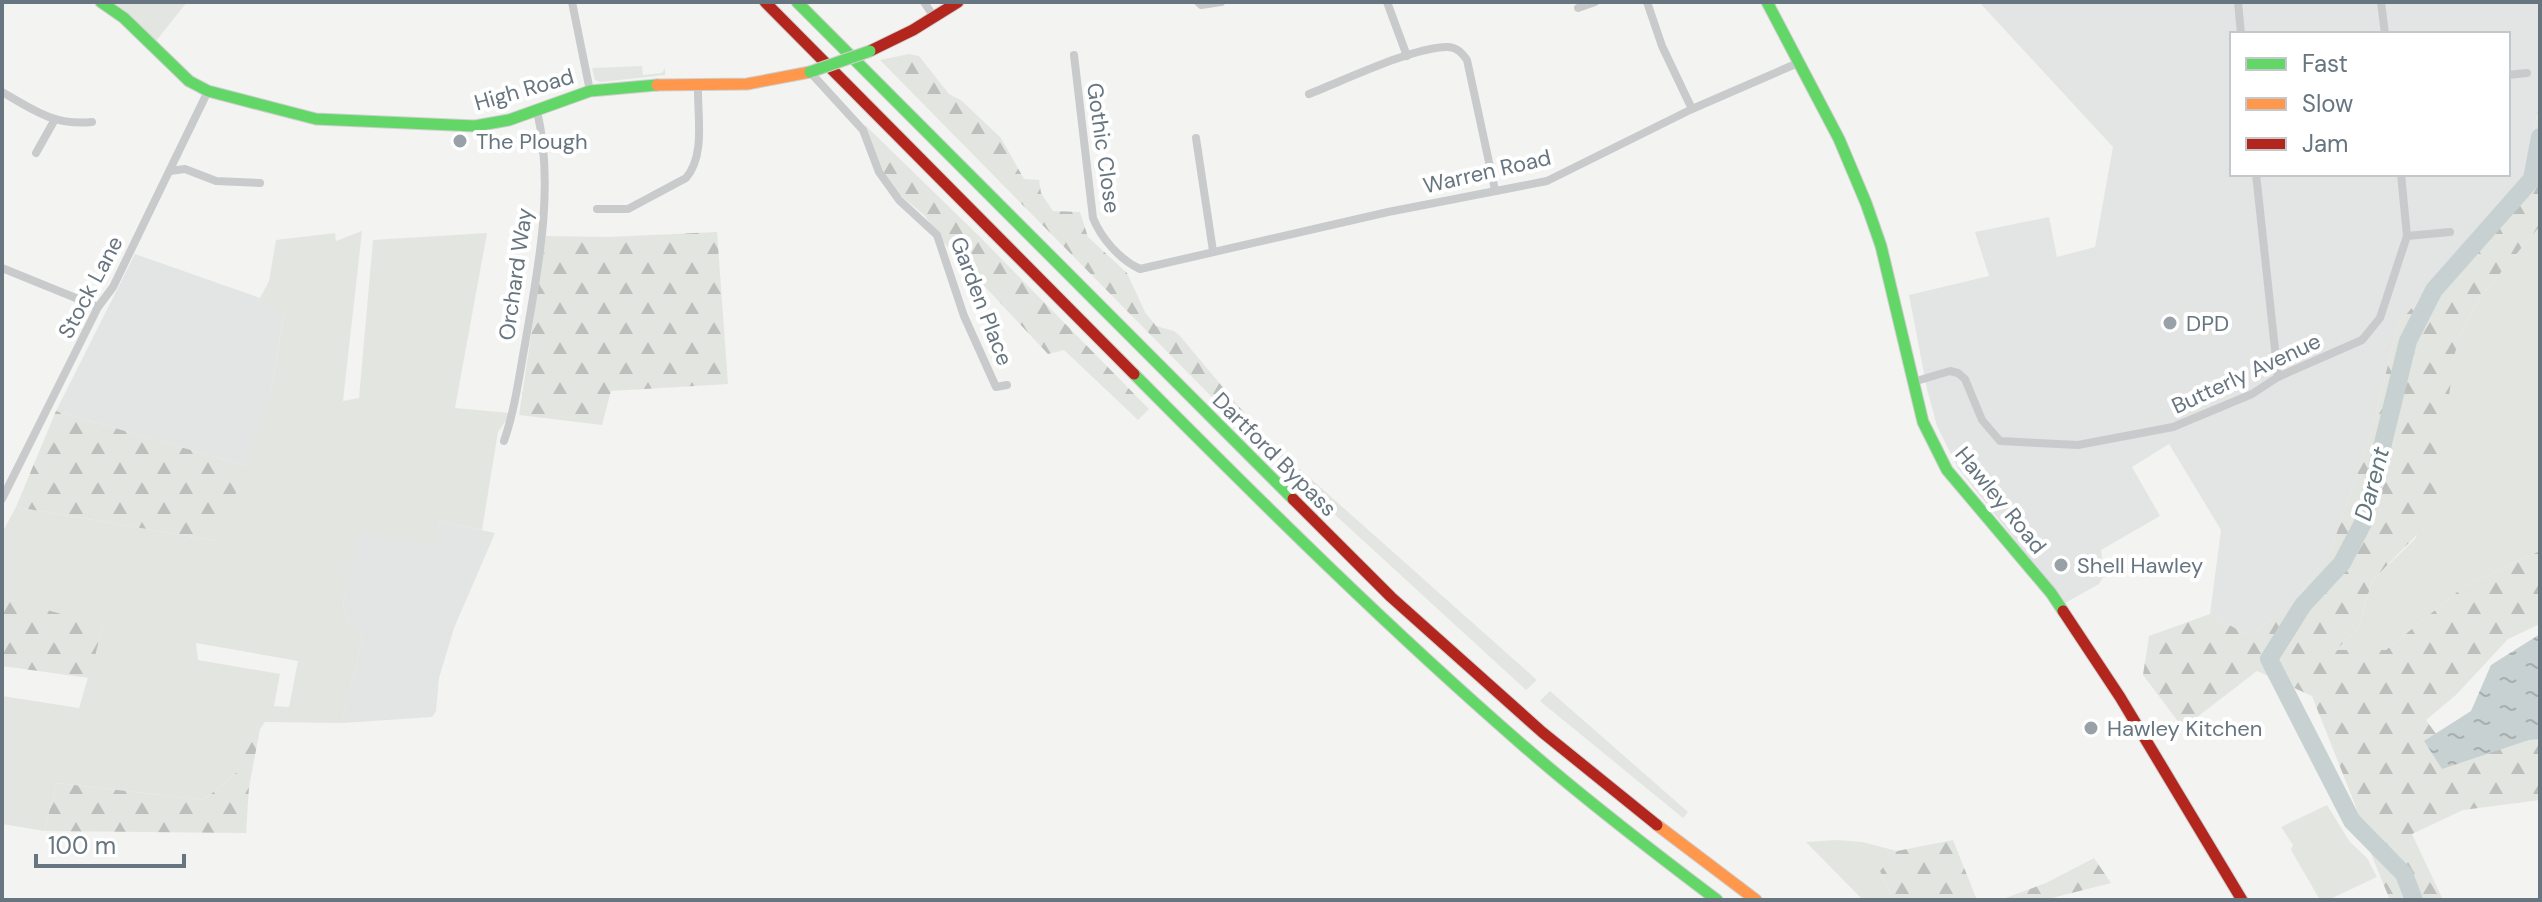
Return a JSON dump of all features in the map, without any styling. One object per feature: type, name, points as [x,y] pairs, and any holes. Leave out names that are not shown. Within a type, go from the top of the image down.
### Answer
[{"type":"main road","name":"High Road","points":[[101,2],[124,18],[189,81],[208,91],[316,119],[475,126],[537,111],[590,91],[632,86],[747,84],[810,72],[870,51],[958,2]]},
{"type":"main road","name":"Dartford Bypass","points":[[765,2],[1296,537],[1396,632],[1528,750],[1717,900]]},
{"type":"main road","name":"Dartford Bypass","points":[[797,2],[1391,597],[1542,732],[1673,838],[1756,900]]},
{"type":"main road","name":"Hawley Road","points":[[1767,2],[1839,139],[1866,203],[1881,246],[1923,422],[1947,470],[2051,593],[2120,697],[2242,900]]},
{"type":"street","points":[[572,2],[590,91]]},
{"type":"street","points":[[924,2],[934,17]]},
{"type":"street","points":[[1198,2],[1201,5],[1221,2]]},
{"type":"street","points":[[1387,2],[1407,56]]},
{"type":"street","points":[[1578,8],[1595,2]]},
{"type":"street","points":[[1647,2],[1662,46],[1692,109]]},
{"type":"street","points":[[2238,2],[2241,32]]},
{"type":"street","points":[[2381,2],[2385,32]]},
{"type":"street","points":[[1309,94],[1407,56],[1447,47],[1458,49],[1467,60],[1495,190]]},
{"type":"street","name":"Gothic Close","points":[[1074,55],[1093,218],[1102,234],[1125,260],[1135,267],[1146,267]]},
{"type":"street","name":"Warren Road","points":[[1146,267],[1547,181],[1692,109],[1798,63]]},
{"type":"street","name":"Garden Place","points":[[810,72],[863,130],[879,172],[899,200],[937,235],[964,316],[996,387],[1007,385]]},
{"type":"street","points":[[2510,75],[2527,73]]},
{"type":"street","points":[[597,209],[636,206],[686,178],[691,172],[697,158],[698,85]]},
{"type":"street","name":"Stock Lane","points":[[2,499],[98,307],[113,287],[208,91]]},
{"type":"street","points":[[2,92],[54,121],[71,124],[92,122]]},
{"type":"street","name":"Orchard Way","points":[[504,441],[515,410],[542,233],[544,148],[537,111]]},
{"type":"street","points":[[36,153],[54,121]]},
{"type":"street","points":[[1196,138],[1213,251]]},
{"type":"street","points":[[170,171],[185,169],[216,181],[260,183]]},
{"type":"street","points":[[2256,176],[2278,377]]},
{"type":"street","name":"Butterly Avenue","points":[[1913,382],[1950,371],[1958,373],[1965,379],[1982,420],[2000,441],[2078,445],[2173,427],[2252,394],[2278,377],[2362,340],[2380,318],[2407,236],[2401,176]]},
{"type":"street","points":[[2407,236],[2450,232]]},
{"type":"street","points":[[2,268],[98,307]]},
{"type":"shaded area","points":[[1979,2],[2540,2],[2540,102],[2523,178],[2398,324],[2370,438],[2330,552],[2297,599],[2249,636],[2210,614],[2221,530],[2169,444],[2132,467],[2160,516],[2101,550],[2104,576],[2099,584],[2065,603],[1958,468],[1937,426],[1909,295],[1989,276],[1975,232],[2049,217],[2057,257],[2095,247],[2113,147]]},
{"type":"shaded area","points":[[135,254],[260,298],[284,314],[271,390],[246,466],[56,411]]},
{"type":"shaded area","points":[[440,521],[495,533],[454,628],[439,678],[436,711],[432,717],[342,723],[363,638],[350,622],[343,604],[359,530],[434,545]]},
{"type":"green space","points":[[102,2],[187,2],[152,46]]},
{"type":"green space","points":[[909,54],[919,56],[949,94],[962,101],[1001,138],[1024,179],[1039,180],[1041,193],[1053,211],[1080,212],[1088,237],[1127,273],[1145,312],[1156,326],[1180,336],[1266,439],[1260,446],[880,60]]},
{"type":"green space","points":[[642,66],[643,75],[662,73],[665,68],[665,75],[601,82],[595,80],[592,68]]},
{"type":"green space","points":[[2540,102],[2540,226],[2481,296],[2461,333],[2454,356],[2434,517],[2372,581],[2358,628],[2336,650],[2386,650],[2466,585],[2540,551],[2540,624],[2508,639],[2456,695],[2426,720],[2449,752],[2540,722],[2540,800],[2463,810],[2412,834],[2443,900],[2390,900],[2312,696],[2257,671],[2183,728],[2143,675],[2149,636],[2210,614],[2249,636],[2297,599],[2330,552],[2370,438],[2398,324],[2523,178]]},
{"type":"green space","points":[[865,125],[1149,409],[1138,420],[1064,350],[1048,354],[942,241],[925,216],[886,178]]},
{"type":"green space","points":[[2540,226],[2540,551],[2466,585],[2386,650],[2335,651],[2358,628],[2372,581],[2416,538],[2446,413],[2454,355],[2461,333],[2481,296]]},
{"type":"green space","points":[[362,231],[343,401],[359,398],[373,240],[487,233],[455,408],[511,413],[498,432],[482,530],[440,521],[434,546],[359,531],[343,604],[350,622],[363,638],[342,723],[265,722],[260,729],[251,730],[237,772],[204,800],[57,783],[44,831],[2,824],[2,696],[79,708],[103,627],[2,597],[2,533],[16,507],[218,541],[271,390],[284,315],[260,298],[269,281],[276,240],[335,233],[336,241]],"holes":[[[196,643],[298,661],[289,707],[274,706],[280,674],[198,660]]]},
{"type":"green space","points":[[717,232],[728,384],[611,391],[602,425],[519,415],[546,236],[609,237]]},
{"type":"green space","points":[[56,411],[246,466],[218,541],[16,507]]},
{"type":"green space","points":[[1266,439],[1537,680],[1526,690],[1260,446]]},
{"type":"green space","points":[[2,597],[103,626],[89,678],[2,666]]},
{"type":"green space","points":[[1550,691],[1688,812],[1683,818],[1540,701]]},
{"type":"green space","points":[[260,729],[249,787],[246,833],[44,831],[57,783],[204,800],[237,772],[250,730]]},
{"type":"green space","points":[[2327,805],[2350,842],[2367,858],[2377,877],[2328,900],[2320,900],[2281,827]]},
{"type":"green space","points":[[1953,840],[1977,900],[1893,900],[1880,871],[1897,851]]},
{"type":"green space","points":[[1806,842],[1862,842],[1897,851],[1880,871],[1893,900],[1863,900]]},
{"type":"green space","points":[[2094,858],[2111,883],[2044,900],[2000,900],[2046,883]]},
{"type":"water","points":[[2540,634],[2540,739],[2442,769],[2424,741],[2471,711],[2491,665]]},
{"type":"waterway","name":"Darent","points":[[2414,900],[2404,874],[2352,821],[2269,659],[2303,605],[2342,563],[2364,521],[2408,341],[2434,290],[2532,179],[2540,137]]},
{"type":"traffic: fast","points":[[101,2],[124,18],[189,81],[208,91],[316,119],[475,126],[509,120],[590,91],[657,85]]},
{"type":"traffic: fast","points":[[797,2],[1293,499]]},
{"type":"traffic: fast","points":[[1767,2],[1839,139],[1866,203],[1881,246],[1923,422],[1947,470],[2063,611]]},
{"type":"traffic: fast","points":[[810,72],[870,51]]},
{"type":"traffic: fast","points":[[1134,374],[1425,658],[1573,788],[1717,900]]},
{"type":"traffic: slow","points":[[657,85],[747,84],[810,72]]},
{"type":"traffic: slow","points":[[1657,825],[1756,900]]},
{"type":"traffic: jam","points":[[765,2],[1134,374]]},
{"type":"traffic: jam","points":[[870,51],[913,30],[958,2]]},
{"type":"traffic: jam","points":[[1293,499],[1391,597],[1542,732],[1657,825]]},
{"type":"traffic: jam","points":[[2063,611],[2120,697],[2242,900]]},
{"type":"place","name":"The Plough","points":[[460,141]]},
{"type":"place","name":"DPD","points":[[2170,323]]},
{"type":"place","name":"Shell Hawley","points":[[2061,565]]},
{"type":"place","name":"Hawley Kitchen","points":[[2091,728]]}]
